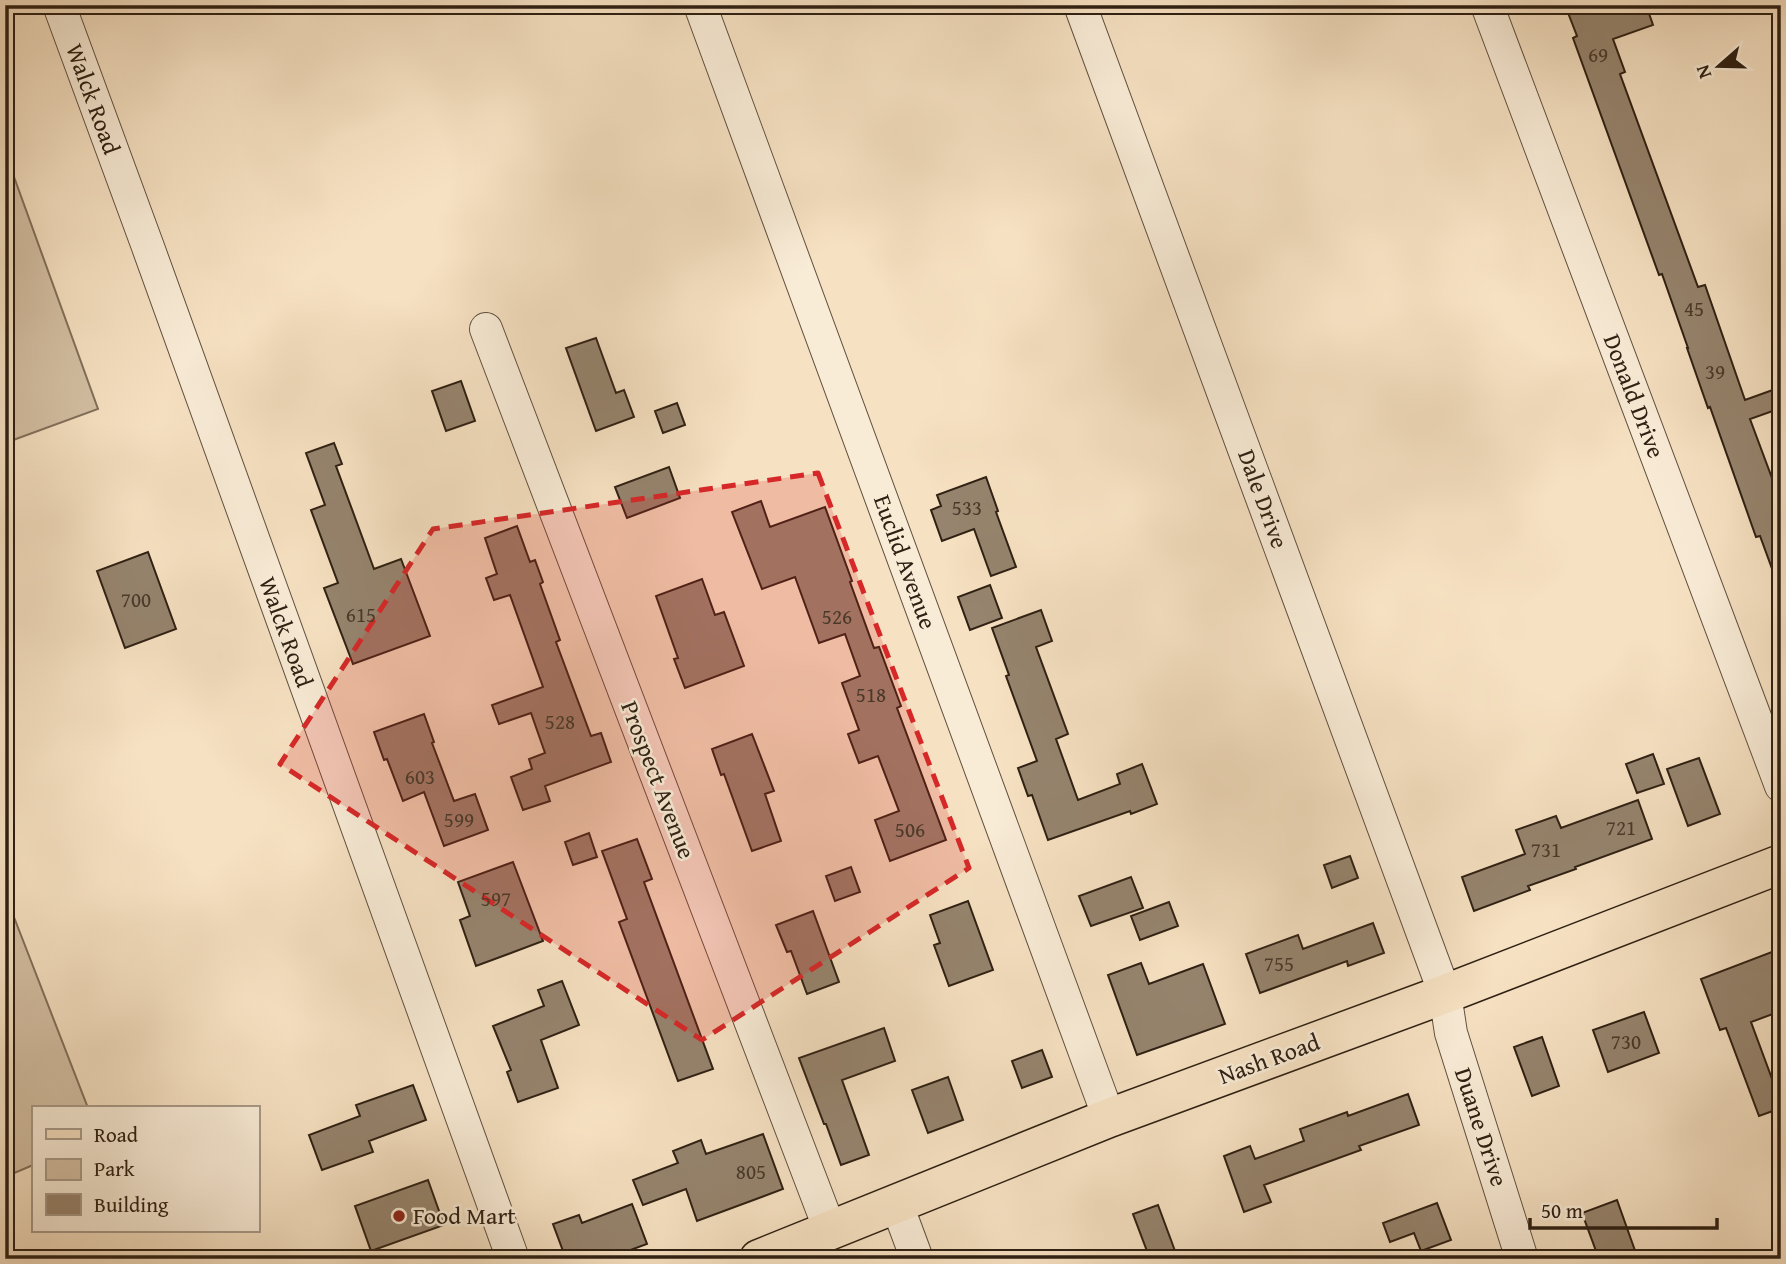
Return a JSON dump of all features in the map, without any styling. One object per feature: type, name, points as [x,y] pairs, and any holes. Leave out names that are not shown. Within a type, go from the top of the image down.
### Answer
[{"type":"main road","name":"Nash Road","points":[[759,1259],[1109,1118],[1445,994],[1781,864]]},
{"type":"street","name":"Walck Road","points":[[59,5],[513,1259]]},
{"type":"street","name":"Euclid Avenue","points":[[700,5],[1109,1118]]},
{"type":"street","name":"Dale Drive","points":[[1080,5],[1445,994]]},
{"type":"street","name":"Donald Drive","points":[[1487,5],[1781,786]]},
{"type":"street","name":"Prospect Avenue","points":[[486,329],[830,1230]]},
{"type":"street","name":"Duane Drive","points":[[1445,994],[1451,1033],[1522,1259]]},
{"type":"street","points":[[897,1205],[917,1259]]},
{"type":"highlighted area","points":[[818,473],[969,868],[702,1040],[280,764],[433,529]]},
{"type":"green space","points":[[5,152],[98,409],[5,443]]},
{"type":"green space","points":[[5,894],[87,1106],[32,1106],[32,1165],[5,1177]]},
{"type":"building","points":[[1565,5],[1646,5],[1653,25],[1613,39],[1625,72],[1620,74],[1698,287],[1705,285],[1745,400],[1781,387],[1781,408],[1750,419],[1772,478],[1781,475],[1781,585],[1778,585],[1760,536],[1756,537],[1662,274],[1659,275],[1573,38],[1577,36]]},
{"type":"building","points":[[596,338],[616,393],[624,390],[634,417],[596,431],[566,348]]},
{"type":"building","points":[[461,381],[475,421],[446,431],[432,391]]},
{"type":"building","points":[[677,403],[685,425],[663,433],[655,411]]},
{"type":"building","points":[[334,443],[342,464],[336,466],[374,569],[401,559],[430,636],[353,664],[324,588],[338,583],[311,510],[325,505],[306,453]]},
{"type":"building","points":[[669,467],[680,498],[627,518],[615,487]]},
{"type":"building","points":[[986,477],[1016,567],[991,576],[974,529],[942,541],[931,510],[941,506],[937,495]]},
{"type":"building","points":[[761,501],[770,527],[825,507],[874,648],[879,647],[901,706],[897,708],[946,840],[890,861],[875,820],[899,811],[878,756],[859,763],[848,734],[859,730],[842,683],[860,676],[845,634],[819,643],[795,577],[762,589],[732,512]]},
{"type":"building","points":[[517,526],[530,562],[535,560],[543,582],[540,584],[560,640],[556,642],[591,736],[601,733],[611,762],[545,786],[550,801],[523,810],[511,777],[532,769],[529,759],[545,753],[531,713],[499,724],[492,705],[543,687],[510,595],[494,600],[486,578],[497,574],[485,538]]},
{"type":"building","points":[[148,552],[176,629],[125,648],[97,571]]},
{"type":"building","points":[[702,579],[715,615],[724,612],[744,666],[685,688],[674,659],[678,658],[656,596]]},
{"type":"building","points":[[990,585],[1002,618],[970,630],[958,597]]},
{"type":"building","points":[[1041,610],[1052,641],[1036,647],[1068,734],[1056,739],[1078,800],[1120,784],[1117,774],[1142,764],[1157,804],[1048,840],[1032,795],[1028,796],[1018,768],[1037,761],[1006,676],[1009,675],[992,628]]},
{"type":"building","points":[[424,714],[454,801],[475,794],[488,830],[444,846],[424,792],[403,801],[374,732]]},
{"type":"building","points":[[752,734],[774,791],[765,794],[781,841],[752,851],[712,749]]},
{"type":"building","points":[[1653,754],[1664,784],[1637,793],[1626,764]]},
{"type":"building","points":[[1699,758],[1720,814],[1688,826],[1667,769]]},
{"type":"building","points":[[1638,800],[1652,839],[1528,886],[1530,890],[1474,911],[1462,877],[1525,854],[1516,830],[1556,816],[1561,828]]},
{"type":"building","points":[[589,833],[597,857],[573,865],[565,842]]},
{"type":"building","points":[[637,839],[652,879],[644,882],[713,1069],[678,1081],[619,922],[627,919],[602,851]]},
{"type":"building","points":[[1350,856],[1358,878],[1332,888],[1324,865]]},
{"type":"building","points":[[513,862],[543,941],[476,966],[460,920],[470,916],[458,882]]},
{"type":"building","points":[[851,867],[860,892],[835,901],[826,876]]},
{"type":"building","points":[[1131,877],[1143,908],[1091,926],[1079,896]]},
{"type":"building","points":[[968,901],[993,970],[949,986],[934,945],[940,943],[930,915]]},
{"type":"building","points":[[1169,902],[1178,926],[1140,940],[1131,916]]},
{"type":"building","points":[[813,911],[839,982],[807,994],[791,951],[787,952],[776,925]]},
{"type":"building","points":[[1373,923],[1384,953],[1348,966],[1347,961],[1260,993],[1246,954],[1298,935],[1303,949]]},
{"type":"building","points":[[1777,950],[1781,961],[1781,1011],[1751,1022],[1781,1108],[1759,1116],[1726,1028],[1720,1030],[1701,979]]},
{"type":"building","points":[[1141,963],[1149,984],[1203,964],[1225,1024],[1137,1055],[1108,975]]},
{"type":"building","points":[[562,981],[579,1025],[541,1040],[558,1088],[518,1102],[507,1072],[511,1070],[493,1026],[544,1006],[538,990]]},
{"type":"building","points":[[1644,1012],[1659,1053],[1608,1072],[1593,1030]]},
{"type":"building","points":[[884,1028],[895,1061],[842,1080],[869,1155],[841,1165],[799,1058]]},
{"type":"building","points":[[1542,1037],[1559,1086],[1532,1096],[1514,1047]]},
{"type":"building","points":[[1042,1050],[1052,1077],[1022,1088],[1012,1061]]},
{"type":"building","points":[[948,1077],[963,1120],[928,1133],[912,1090]]},
{"type":"building","points":[[413,1085],[426,1120],[369,1141],[373,1152],[322,1170],[309,1135],[360,1116],[356,1105]]},
{"type":"building","points":[[1408,1094],[1419,1125],[1359,1146],[1361,1150],[1264,1185],[1271,1202],[1244,1212],[1224,1156],[1250,1146],[1255,1159],[1304,1141],[1300,1129],[1347,1112],[1348,1116]]},
{"type":"building","points":[[763,1134],[783,1189],[697,1221],[686,1189],[643,1205],[633,1180],[678,1163],[673,1151],[701,1140],[706,1154]]},
{"type":"building","name":"Food Mart","points":[[428,1180],[444,1225],[371,1251],[355,1206]]},
{"type":"building","points":[[1617,1200],[1638,1259],[1599,1259],[1582,1213]]},
{"type":"building","points":[[1437,1203],[1451,1240],[1421,1251],[1414,1233],[1390,1242],[1383,1223]]},
{"type":"building","points":[[632,1204],[647,1244],[606,1259],[566,1259],[553,1224],[579,1215],[582,1223]]},
{"type":"building","points":[[1158,1205],[1178,1259],[1150,1259],[1133,1214]]},
{"type":"place","name":"Food Mart","points":[[399,1216]]}]
